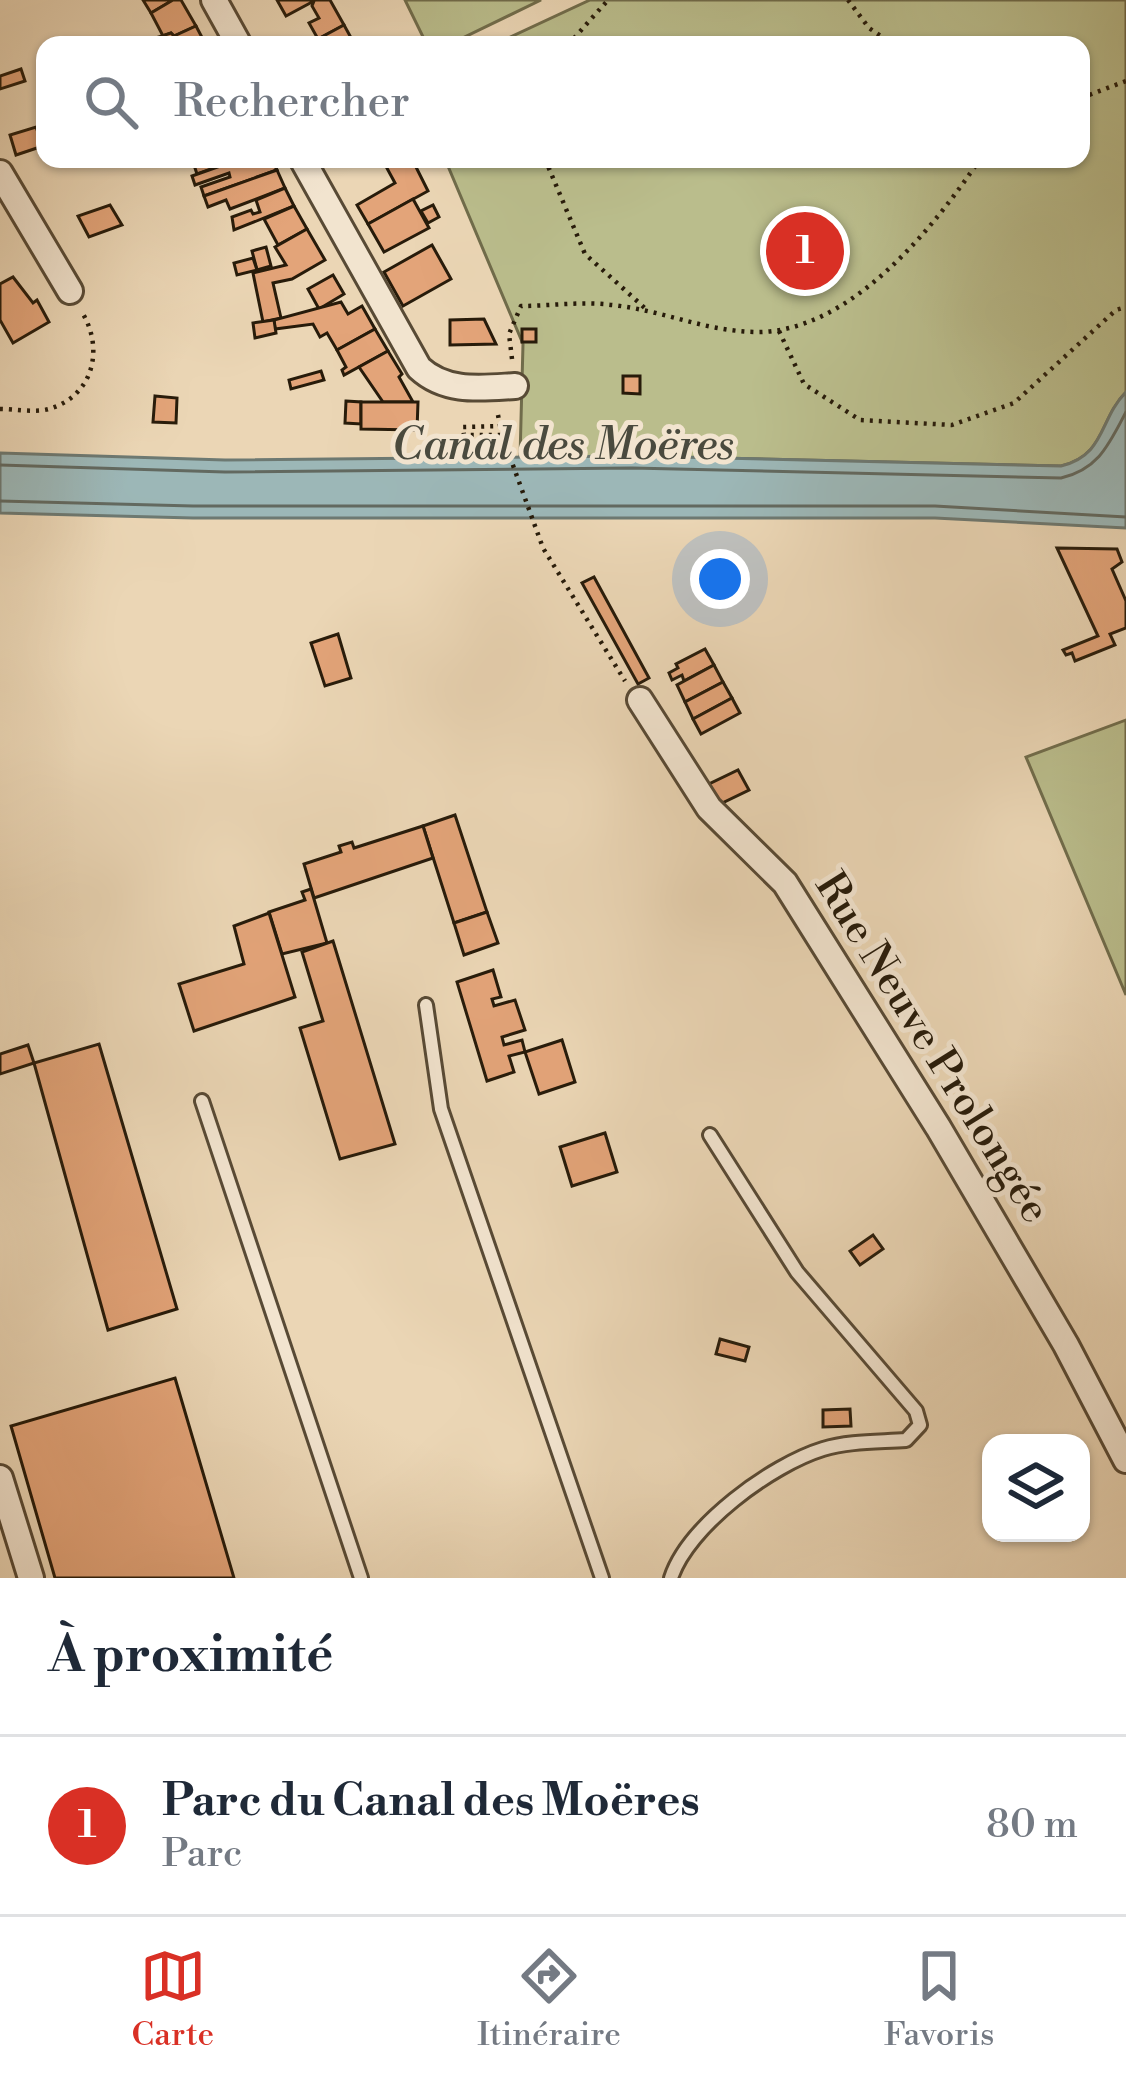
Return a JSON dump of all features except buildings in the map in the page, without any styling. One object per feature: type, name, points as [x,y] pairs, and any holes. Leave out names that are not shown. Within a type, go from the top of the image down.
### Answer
[{"type":"street","points":[[214,0],[234,36]]},
{"type":"street","points":[[307,168],[419,368],[436,381],[457,387],[515,386]]},
{"type":"street","points":[[0,173],[70,291]]},
{"type":"street","name":"Rue Neuve Prolongée","points":[[640,700],[710,808],[784,883],[938,1127],[1066,1345],[1126,1460]]},
{"type":"street","points":[[0,1478],[31,1578]]},
{"type":"lane","points":[[426,1005],[441,1109],[602,1578]]},
{"type":"lane","points":[[202,1101],[361,1578]]},
{"type":"lane","points":[[671,1578],[702,1526],[795,1461],[830,1447],[905,1440],[920,1425],[916,1411],[785,1256],[710,1135]]},
{"type":"path","points":[[576,36],[608,0]]},
{"type":"path","points":[[848,0],[868,28],[880,36]]},
{"type":"path","points":[[1090,95],[1126,81]]},
{"type":"path","points":[[549,168],[585,254],[650,314]]},
{"type":"path","points":[[515,386],[508,334],[520,306],[612,304],[697,327],[778,331],[880,280],[945,211],[974,168]]},
{"type":"path","points":[[0,409],[46,410],[70,399],[89,378],[95,351],[89,325],[70,291]]},
{"type":"path","points":[[778,331],[805,383],[860,420],[952,424],[1013,403],[1116,310],[1126,307]]},
{"type":"path","points":[[500,426],[464,427],[464,436],[502,434],[538,539],[610,662]]},
{"type":"green space","points":[[405,0],[541,0],[467,36],[423,36]]},
{"type":"green space","points":[[590,0],[1126,0],[1126,392],[1094,445],[1076,461],[1061,466],[632,456],[520,458],[523,344],[449,168],[1090,168],[1090,36],[512,36]]},
{"type":"green space","points":[[1126,720],[1126,995],[1026,757]]},
{"type":"water","points":[[1126,392],[1126,528],[935,518],[193,518],[0,513],[0,453],[225,460],[632,456],[1061,466],[1076,461],[1094,445]]},
{"type":"place","name":"Parc du Canal des Moëres","points":[[805,251]]},
{"type":"water label","name":"Canal des Moëres","points":[[563,445]]}]
